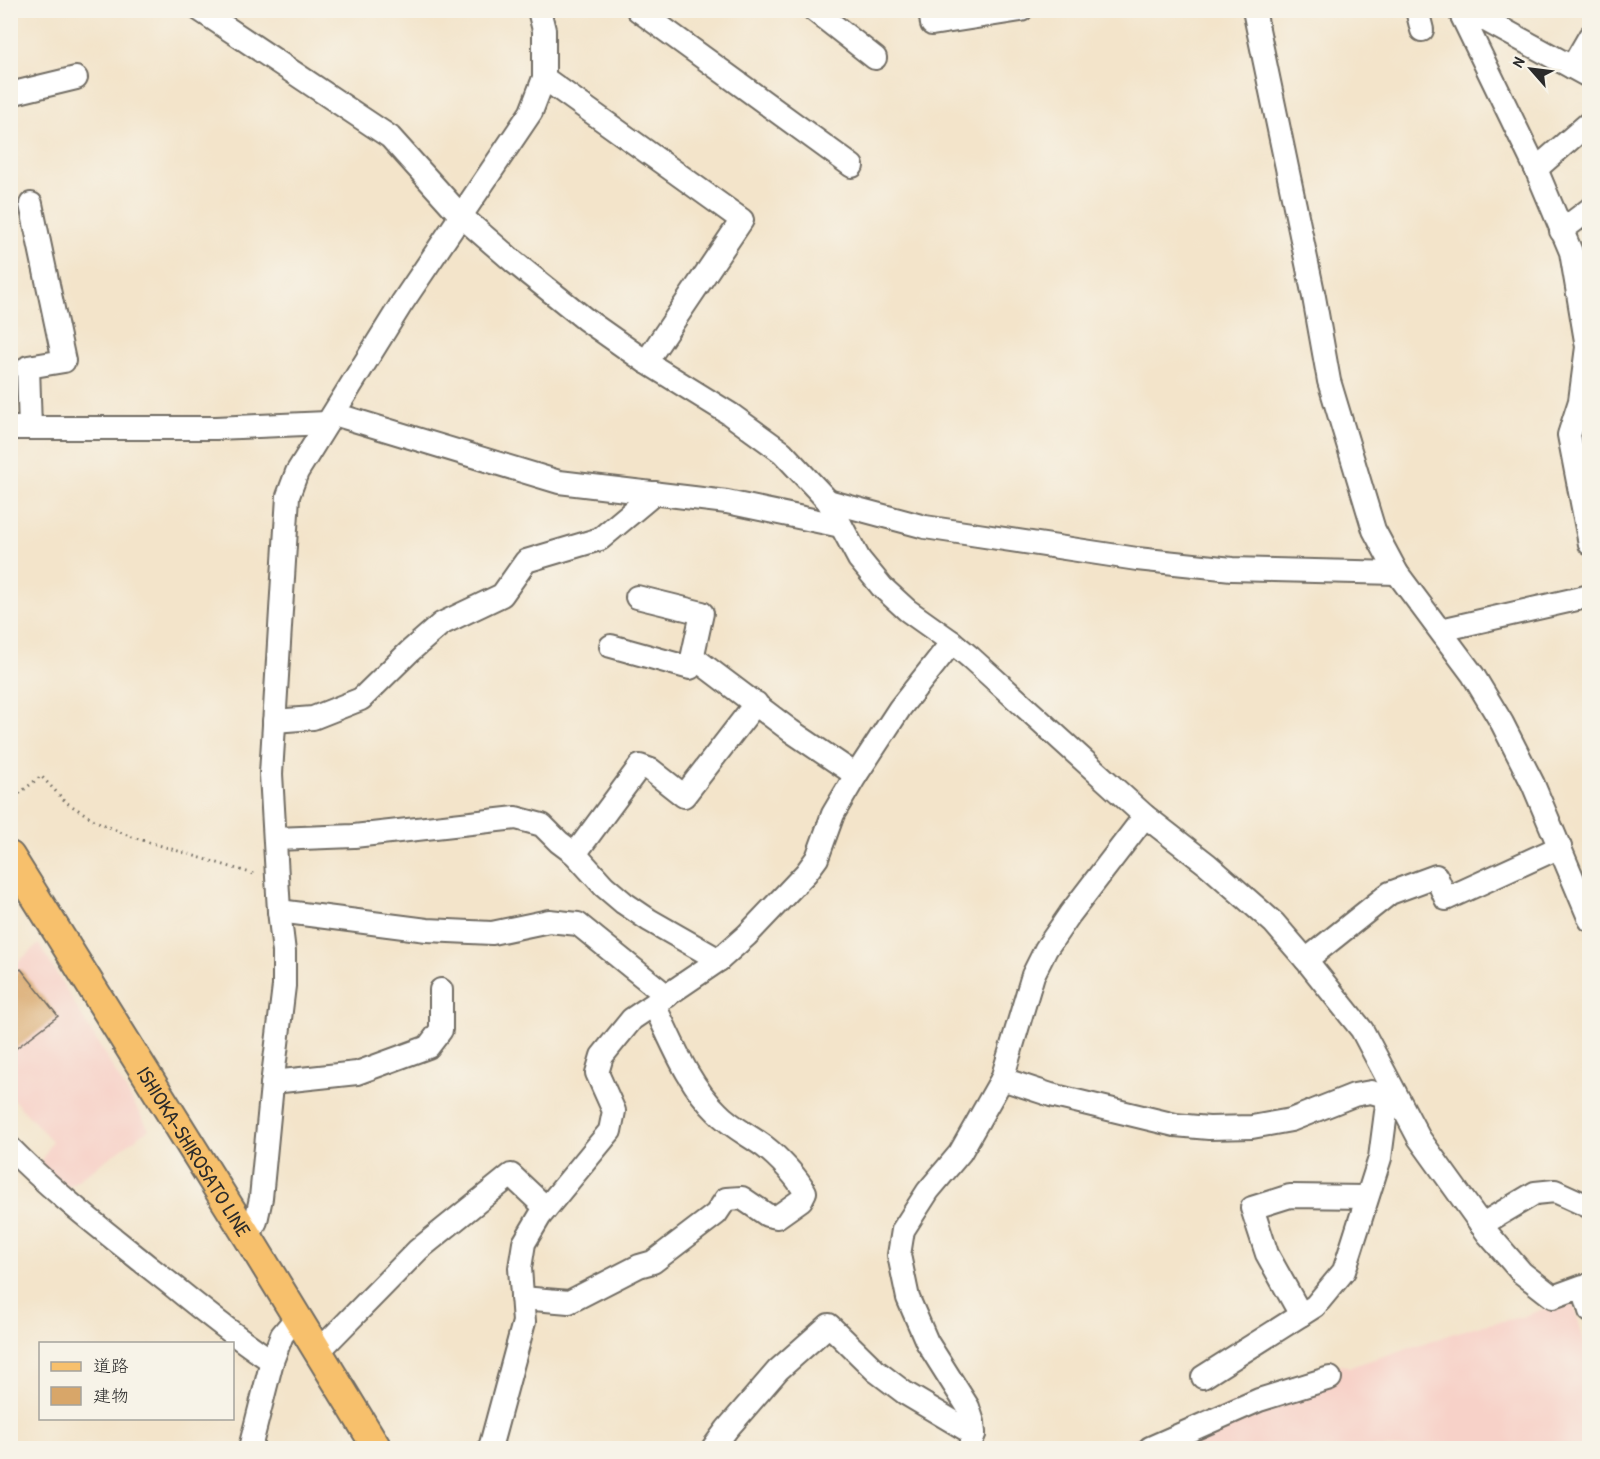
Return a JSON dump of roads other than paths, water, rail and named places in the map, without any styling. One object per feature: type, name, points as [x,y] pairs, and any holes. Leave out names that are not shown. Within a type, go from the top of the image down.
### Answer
[{"type":"main road","name":"ISHIOKA-SHIROSATO LINE","points":[[10,856],[248,1237],[377,1449]]},
{"type":"street","points":[[200,10],[390,137],[461,216],[549,290],[646,362],[730,414],[782,452],[828,501],[859,560],[882,587],[907,610],[952,642],[1144,816],[1254,904],[1306,960],[1362,1030],[1393,1086],[1380,1158],[1344,1271],[1315,1306],[1203,1377]]},
{"type":"street","points":[[248,1237],[256,1221],[261,1198],[284,986],[284,952],[279,911],[271,774],[288,496],[297,472],[402,303],[531,112],[544,78],[544,30],[539,10]]},
{"type":"street","points":[[638,10],[852,166]]},
{"type":"street","points":[[814,10],[875,58]]},
{"type":"street","points":[[930,10],[932,24],[1022,10]]},
{"type":"street","points":[[1254,10],[1314,297],[1329,381],[1374,530],[1397,573],[1473,675],[1502,723],[1533,784],[1590,920]]},
{"type":"street","points":[[1459,10],[1536,169],[1570,252],[1587,346],[1586,382],[1569,435],[1590,544]]},
{"type":"street","points":[[1467,10],[1581,72],[1590,36]]},
{"type":"street","points":[[10,94],[76,78]]},
{"type":"street","points":[[544,78],[742,220],[646,362]]},
{"type":"street","points":[[1536,169],[1590,122]]},
{"type":"street","points":[[31,204],[64,361],[28,367],[20,428],[216,428],[330,419],[559,482],[727,502],[841,526]]},
{"type":"street","points":[[1562,231],[1590,209]]},
{"type":"street","points":[[274,721],[313,718],[362,699],[441,624],[502,595],[526,561],[600,539],[655,493]]},
{"type":"street","points":[[828,501],[947,531],[1137,559],[1232,569],[1397,573]]},
{"type":"street","points":[[1441,630],[1590,596]]},
{"type":"street","points":[[611,646],[690,668],[702,613],[637,597]]},
{"type":"street","points":[[490,1449],[524,1322],[520,1268],[524,1243],[546,1208],[610,1131],[614,1111],[597,1073],[602,1056],[633,1020],[719,960],[747,935],[806,873],[817,858],[833,814],[856,775],[900,708],[952,642]]},
{"type":"street","points":[[693,657],[791,731],[856,775]]},
{"type":"street","points":[[575,854],[640,766],[651,770],[684,796],[756,703]]},
{"type":"street","points":[[972,1441],[973,1422],[968,1407],[927,1342],[908,1298],[899,1255],[903,1230],[928,1191],[960,1153],[1002,1079],[1033,975],[1046,949],[1144,816]]},
{"type":"street","points":[[275,839],[354,836],[516,818],[542,825],[624,903],[719,960]]},
{"type":"street","points":[[1306,960],[1390,893],[1436,876],[1446,899],[1560,847]]},
{"type":"street","points":[[279,911],[427,930],[492,933],[549,921],[578,924],[660,1000],[685,1070],[716,1112],[766,1148],[801,1184],[805,1192],[801,1200],[777,1217],[767,1215],[742,1198],[726,1199],[716,1214],[653,1262],[639,1266],[569,1302],[522,1298]]},
{"type":"street","points":[[272,1085],[282,1081],[357,1073],[428,1047],[441,1030],[441,990]]},
{"type":"street","points":[[1002,1079],[1051,1095],[1175,1125],[1209,1128],[1252,1127],[1291,1120],[1354,1095],[1371,1092],[1391,1095],[1481,1225],[1522,1273],[1553,1297],[1583,1286],[1590,1311]]},
{"type":"street","points":[[10,1148],[38,1176],[98,1225],[246,1344],[272,1361]]},
{"type":"street","points":[[318,1352],[418,1251],[511,1175],[546,1208]]},
{"type":"street","points":[[1481,1225],[1535,1193],[1555,1191],[1590,1207]]},
{"type":"street","points":[[1301,1315],[1267,1254],[1252,1208],[1290,1196],[1366,1197]]},
{"type":"street","points":[[250,1449],[272,1361],[282,1335],[297,1317]]},
{"type":"street","points":[[713,1449],[726,1429],[778,1370],[829,1325],[883,1377],[972,1441]]},
{"type":"street","points":[[1150,1449],[1259,1400],[1330,1378]]}]
